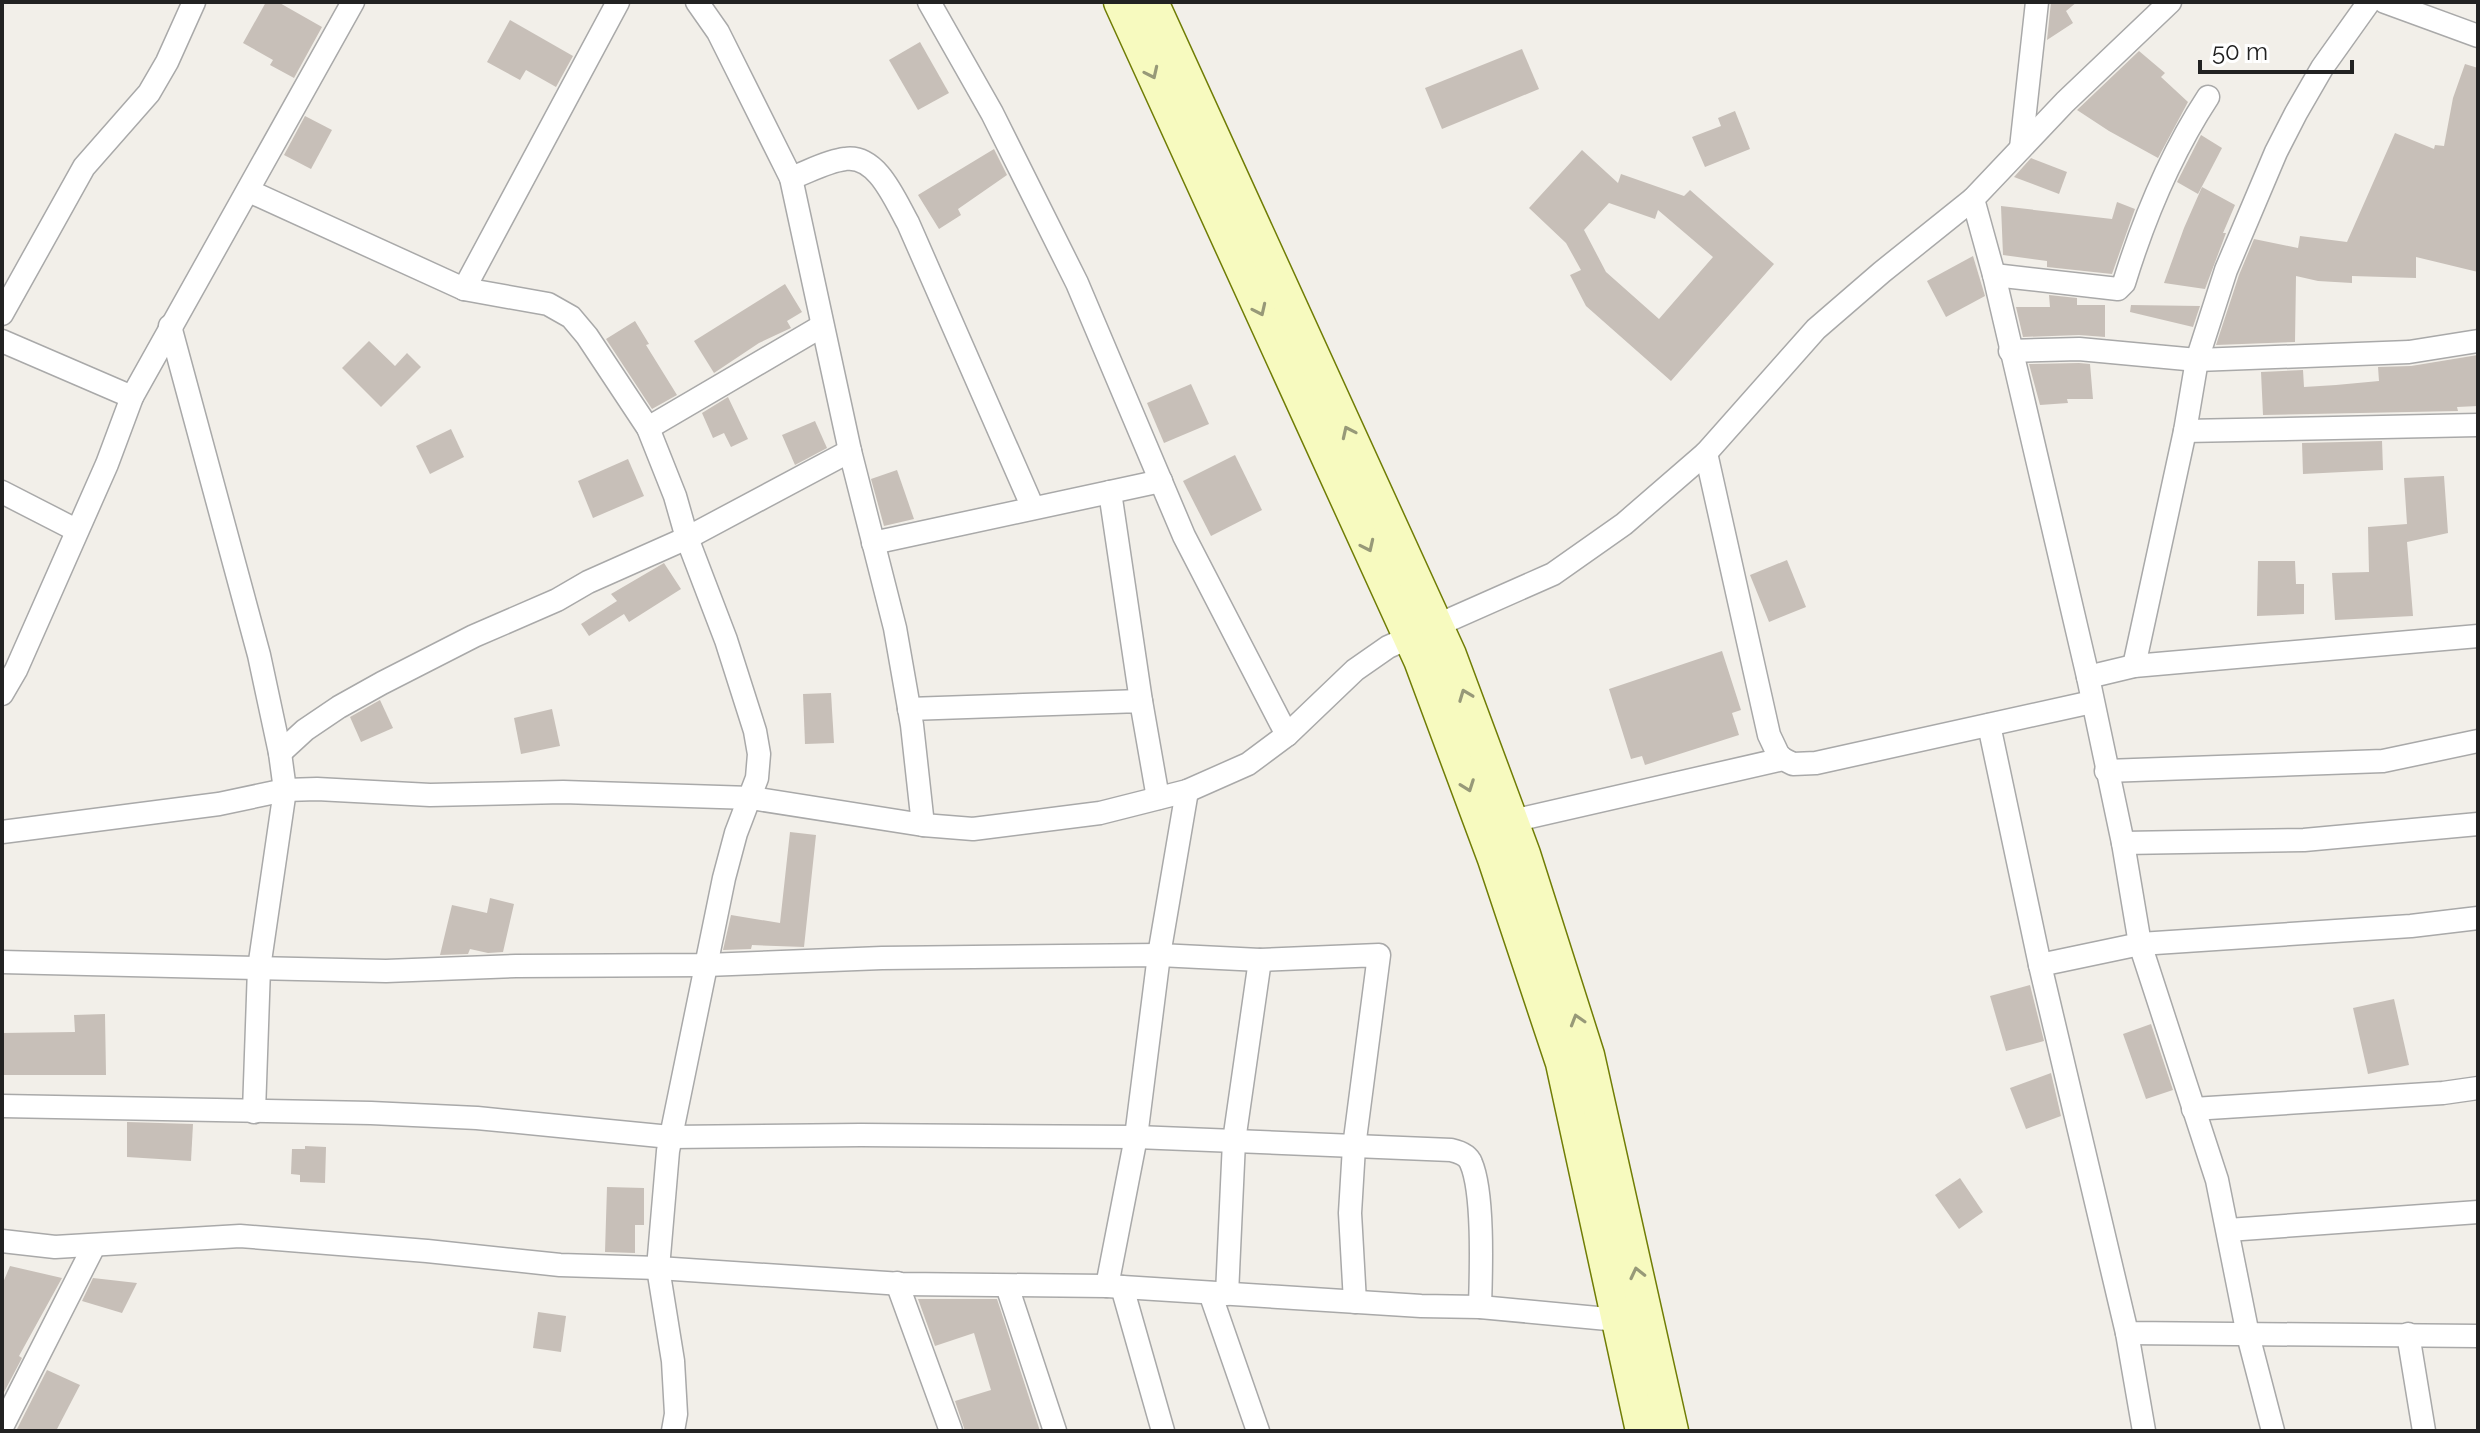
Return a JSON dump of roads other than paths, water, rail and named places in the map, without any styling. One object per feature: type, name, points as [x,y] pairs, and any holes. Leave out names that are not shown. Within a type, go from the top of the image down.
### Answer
[{"type":"street","points":[[5,301],[84,167],[149,93],[194,2]]},
{"type":"street","points":[[2,694],[16,670],[107,464],[132,397],[353,2]]},
{"type":"street","points":[[464,289],[618,2]]},
{"type":"street","points":[[697,2],[718,32],[791,178],[850,451],[895,628],[909,709],[923,825]]},
{"type":"street","points":[[929,2],[992,113],[1077,283],[1184,536],[1287,735]]},
{"type":"street","points":[[1120,2],[1423,631],[1488,754],[1557,954],[1588,1055],[1633,1321],[1642,1431]]},
{"type":"street","points":[[1152,2],[1423,631],[1458,759],[1562,1063],[1633,1321],[1672,1431]]},
{"type":"street","points":[[2021,148],[2037,2]]},
{"type":"street","points":[[2,832],[219,804],[285,790],[430,795],[563,792],[751,798],[923,825],[973,829],[1100,813],[1187,791],[1248,764],[1287,735],[1355,670],[1388,647],[1553,574],[1624,524],[1706,453],[1816,329],[1973,199],[2110,58],[2170,2]]},
{"type":"street","points":[[2134,666],[2185,431],[2197,360],[2226,270],[2276,152],[2322,68],[2369,2]]},
{"type":"street","points":[[2385,2],[2478,36]]},
{"type":"street","points":[[1994,275],[2118,289],[2124,283],[2159,187],[2190,124],[2208,97]]},
{"type":"street","points":[[791,178],[843,159],[855,158],[866,163],[883,179],[908,223],[1033,508]]},
{"type":"street","points":[[249,191],[464,289],[548,304],[571,317],[648,428],[726,640],[755,731],[759,754],[757,778],[736,833],[724,878],[670,1137],[658,1268],[673,1361],[676,1414],[673,1431]]},
{"type":"street","points":[[1973,199],[1994,275],[2088,677],[2123,843],[2140,944],[2217,1180],[2248,1335],[2273,1431]]},
{"type":"street","points":[[170,326],[269,697],[285,790],[259,968],[254,1112]]},
{"type":"street","points":[[648,428],[822,326]]},
{"type":"street","points":[[2,341],[132,397]]},
{"type":"street","points":[[2010,351],[2079,349],[2197,360],[2409,352],[2478,341]]},
{"type":"street","points":[[2185,431],[2478,425]]},
{"type":"street","points":[[280,753],[305,730],[382,683],[474,636],[687,538],[850,451]]},
{"type":"street","points":[[1706,453],[1769,735],[1783,759],[1793,764],[1816,763],[2092,702]]},
{"type":"street","points":[[873,543],[1161,481]]},
{"type":"street","points":[[2,492],[76,530]]},
{"type":"street","points":[[1110,492],[1158,798]]},
{"type":"street","points":[[2088,677],[2134,666],[2478,636]]},
{"type":"street","points":[[909,709],[1141,701]]},
{"type":"street","points":[[1989,725],[2040,965],[2127,1333],[2144,1431]]},
{"type":"street","points":[[2106,771],[2383,761],[2478,741]]},
{"type":"street","points":[[1512,821],[1783,759]]},
{"type":"street","points":[[1163,1431],[1114,1287],[1159,955],[1187,791]]},
{"type":"street","points":[[2123,843],[2304,840],[2478,824]]},
{"type":"street","points":[[2040,965],[2140,944],[2411,926],[2478,918]]},
{"type":"street","points":[[2,962],[386,971],[882,958],[1159,955],[1260,960],[1379,955],[1354,1147],[1350,1213],[1355,1302]]},
{"type":"street","points":[[1258,1431],[1219,1293],[1234,1141],[1260,960]]},
{"type":"street","points":[[2193,1109],[2443,1093],[2478,1088]]},
{"type":"street","points":[[2,1106],[371,1113],[477,1118],[670,1137],[1136,1137],[1451,1150],[1468,1158],[1472,1165],[1480,1223],[1480,1307]]},
{"type":"street","points":[[2228,1230],[2478,1212]]},
{"type":"street","points":[[2,1241],[55,1247],[240,1236],[560,1265],[897,1283],[1114,1287],[1480,1307],[1633,1321]]},
{"type":"street","points":[[2,1427],[94,1246]]},
{"type":"street","points":[[897,1283],[951,1431]]},
{"type":"street","points":[[1007,1286],[1055,1431]]},
{"type":"street","points":[[2127,1333],[2478,1336]]},
{"type":"street","points":[[2408,1334],[2424,1431]]}]
